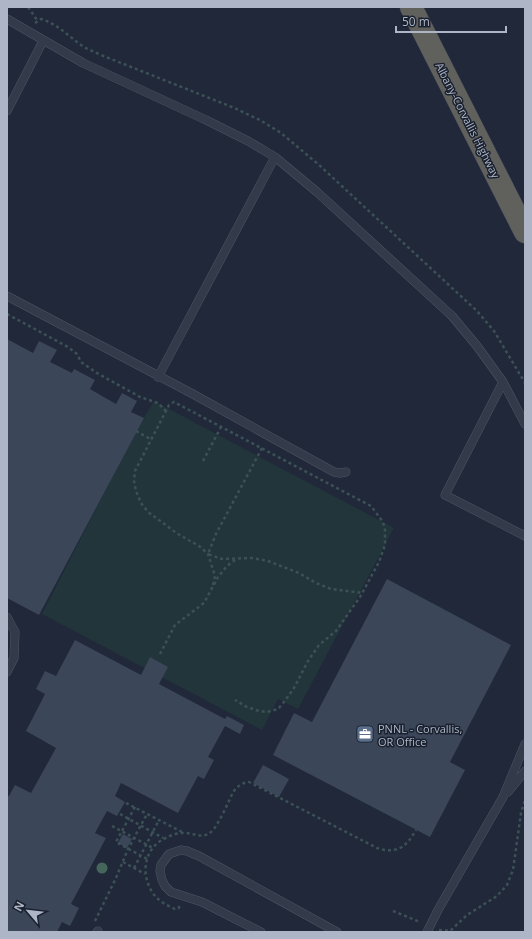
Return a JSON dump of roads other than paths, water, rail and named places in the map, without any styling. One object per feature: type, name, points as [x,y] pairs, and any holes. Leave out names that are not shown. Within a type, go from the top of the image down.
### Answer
[{"type":"highway","name":"Albany-Corvallis Highway","points":[[411,7],[525,232]]},
{"type":"lane","points":[[7,19],[43,41],[90,66],[206,120],[248,141],[275,157],[317,192],[452,316],[477,346],[503,382],[525,424]]},
{"type":"lane","points":[[7,111],[43,41]]},
{"type":"lane","points":[[158,377],[275,157]]},
{"type":"lane","points":[[7,296],[216,407],[334,472],[346,472]]},
{"type":"lane","points":[[503,382],[446,495],[525,536]]},
{"type":"lane","points":[[7,617],[15,632],[14,658],[7,672]]},
{"type":"lane","points":[[427,932],[438,910],[503,798],[525,744]]},
{"type":"lane","points":[[503,798],[525,772]]},
{"type":"lane","points":[[261,932],[202,902],[171,892],[165,886],[160,871],[161,865],[168,854],[181,850],[199,856],[337,932]]},
{"type":"place","name":"PNNL - Corvallis, OR Office","points":[[365,734]]}]
